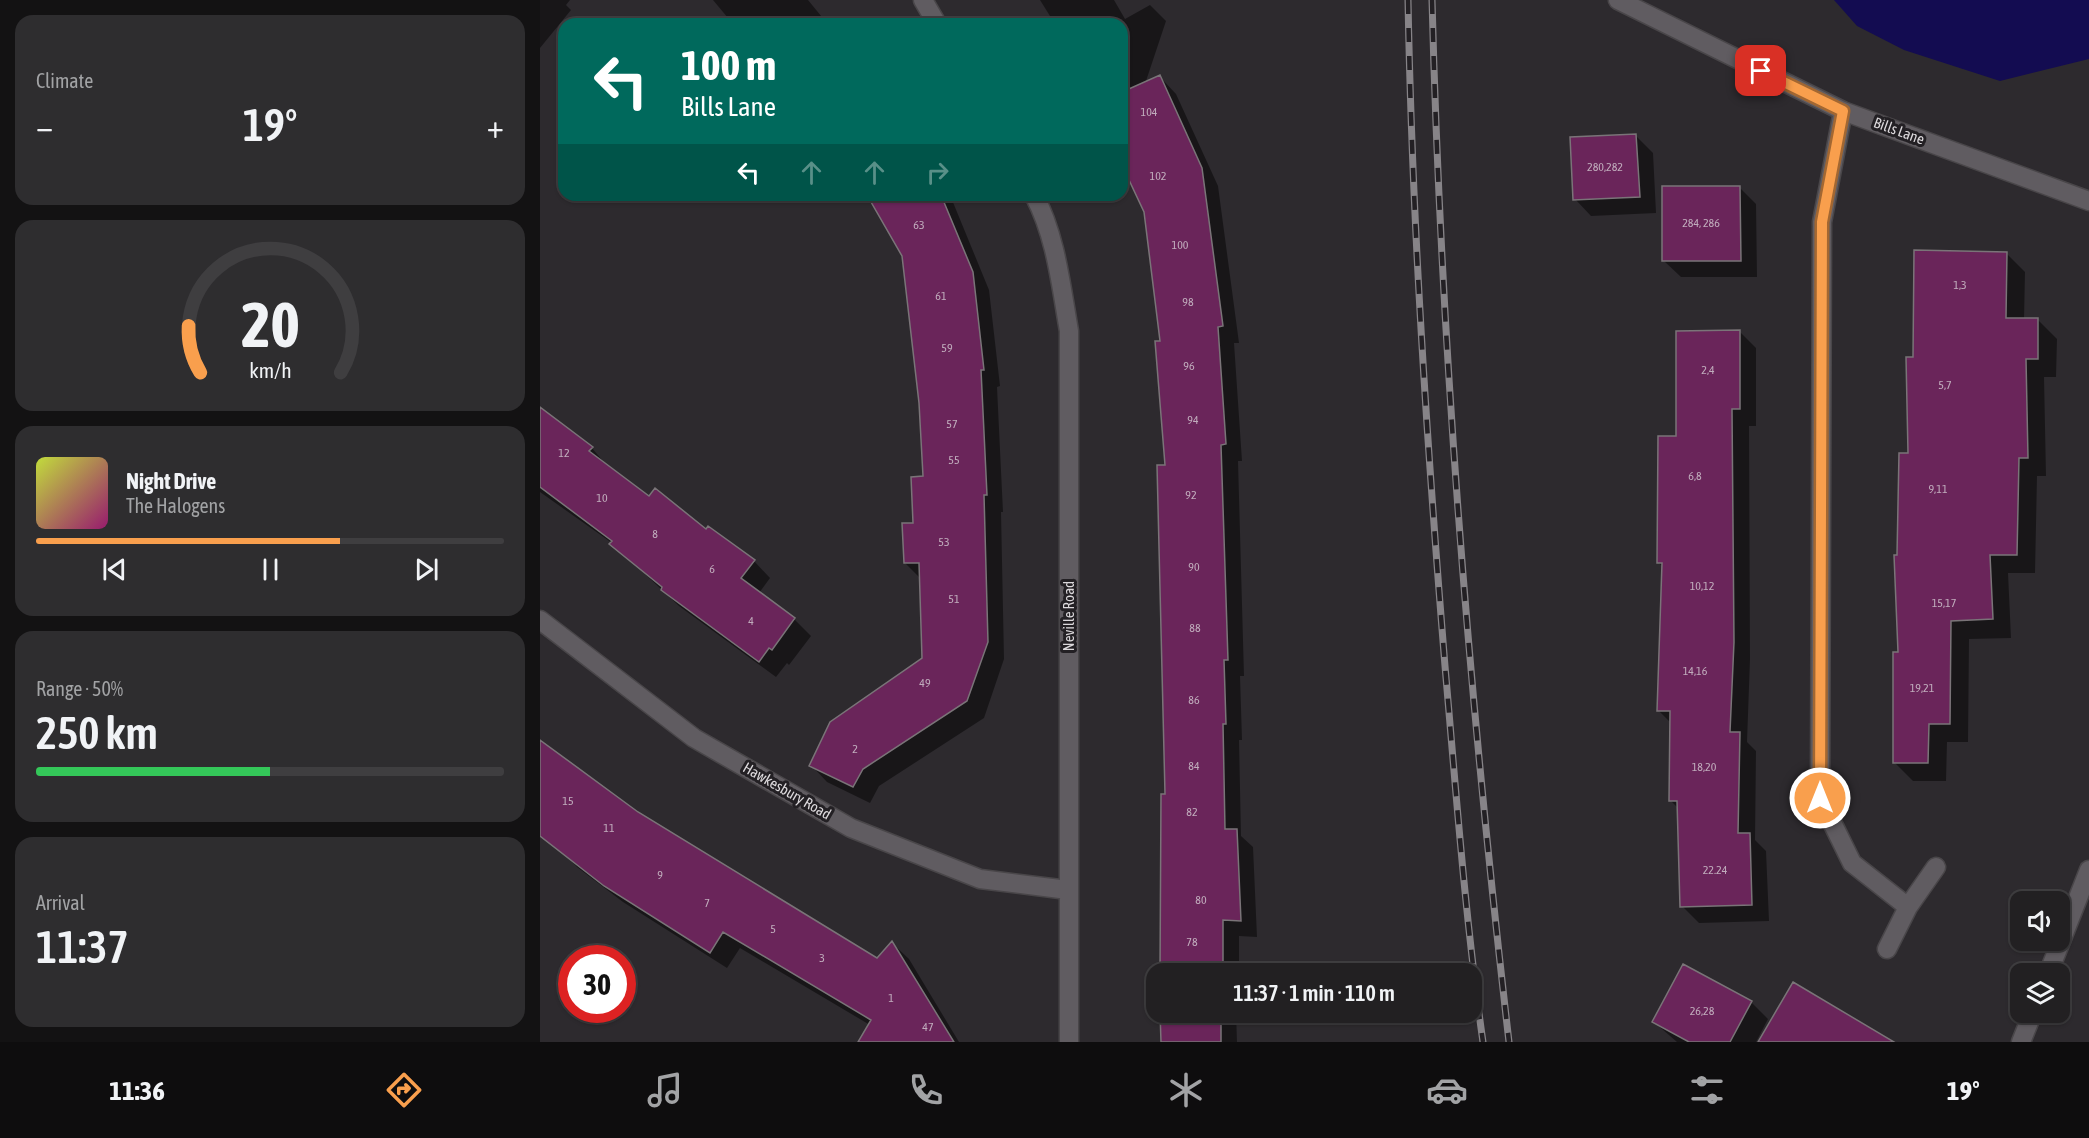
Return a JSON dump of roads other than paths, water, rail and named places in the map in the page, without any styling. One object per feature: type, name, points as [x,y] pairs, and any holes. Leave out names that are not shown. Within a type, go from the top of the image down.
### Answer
[{"type":"street","points":[[923,0],[934,18]]},
{"type":"street","name":"Bills Lane","points":[[1618,0],[1843,111],[2089,201]]},
{"type":"street","points":[[1843,111],[1822,222],[1820,798],[1852,863],[1908,907]]},
{"type":"street","name":"Neville Road","points":[[1036,201],[1059,273],[1069,331],[1069,1042]]},
{"type":"street","name":"Hawkesbury Road","points":[[540,620],[694,738],[851,828],[980,879],[1068,890]]},
{"type":"street","points":[[1887,949],[1908,907],[1936,867]]},
{"type":"street","points":[[2052,963],[2089,870]]},
{"type":"street","points":[[2021,1042],[2029,1023]]},
{"type":"railway","points":[[1408,0],[1417,250],[1432,500],[1461,854],[1483,1042]]},
{"type":"railway","points":[[1432,0],[1442,261],[1459,522],[1481,782],[1509,1042]]}]
